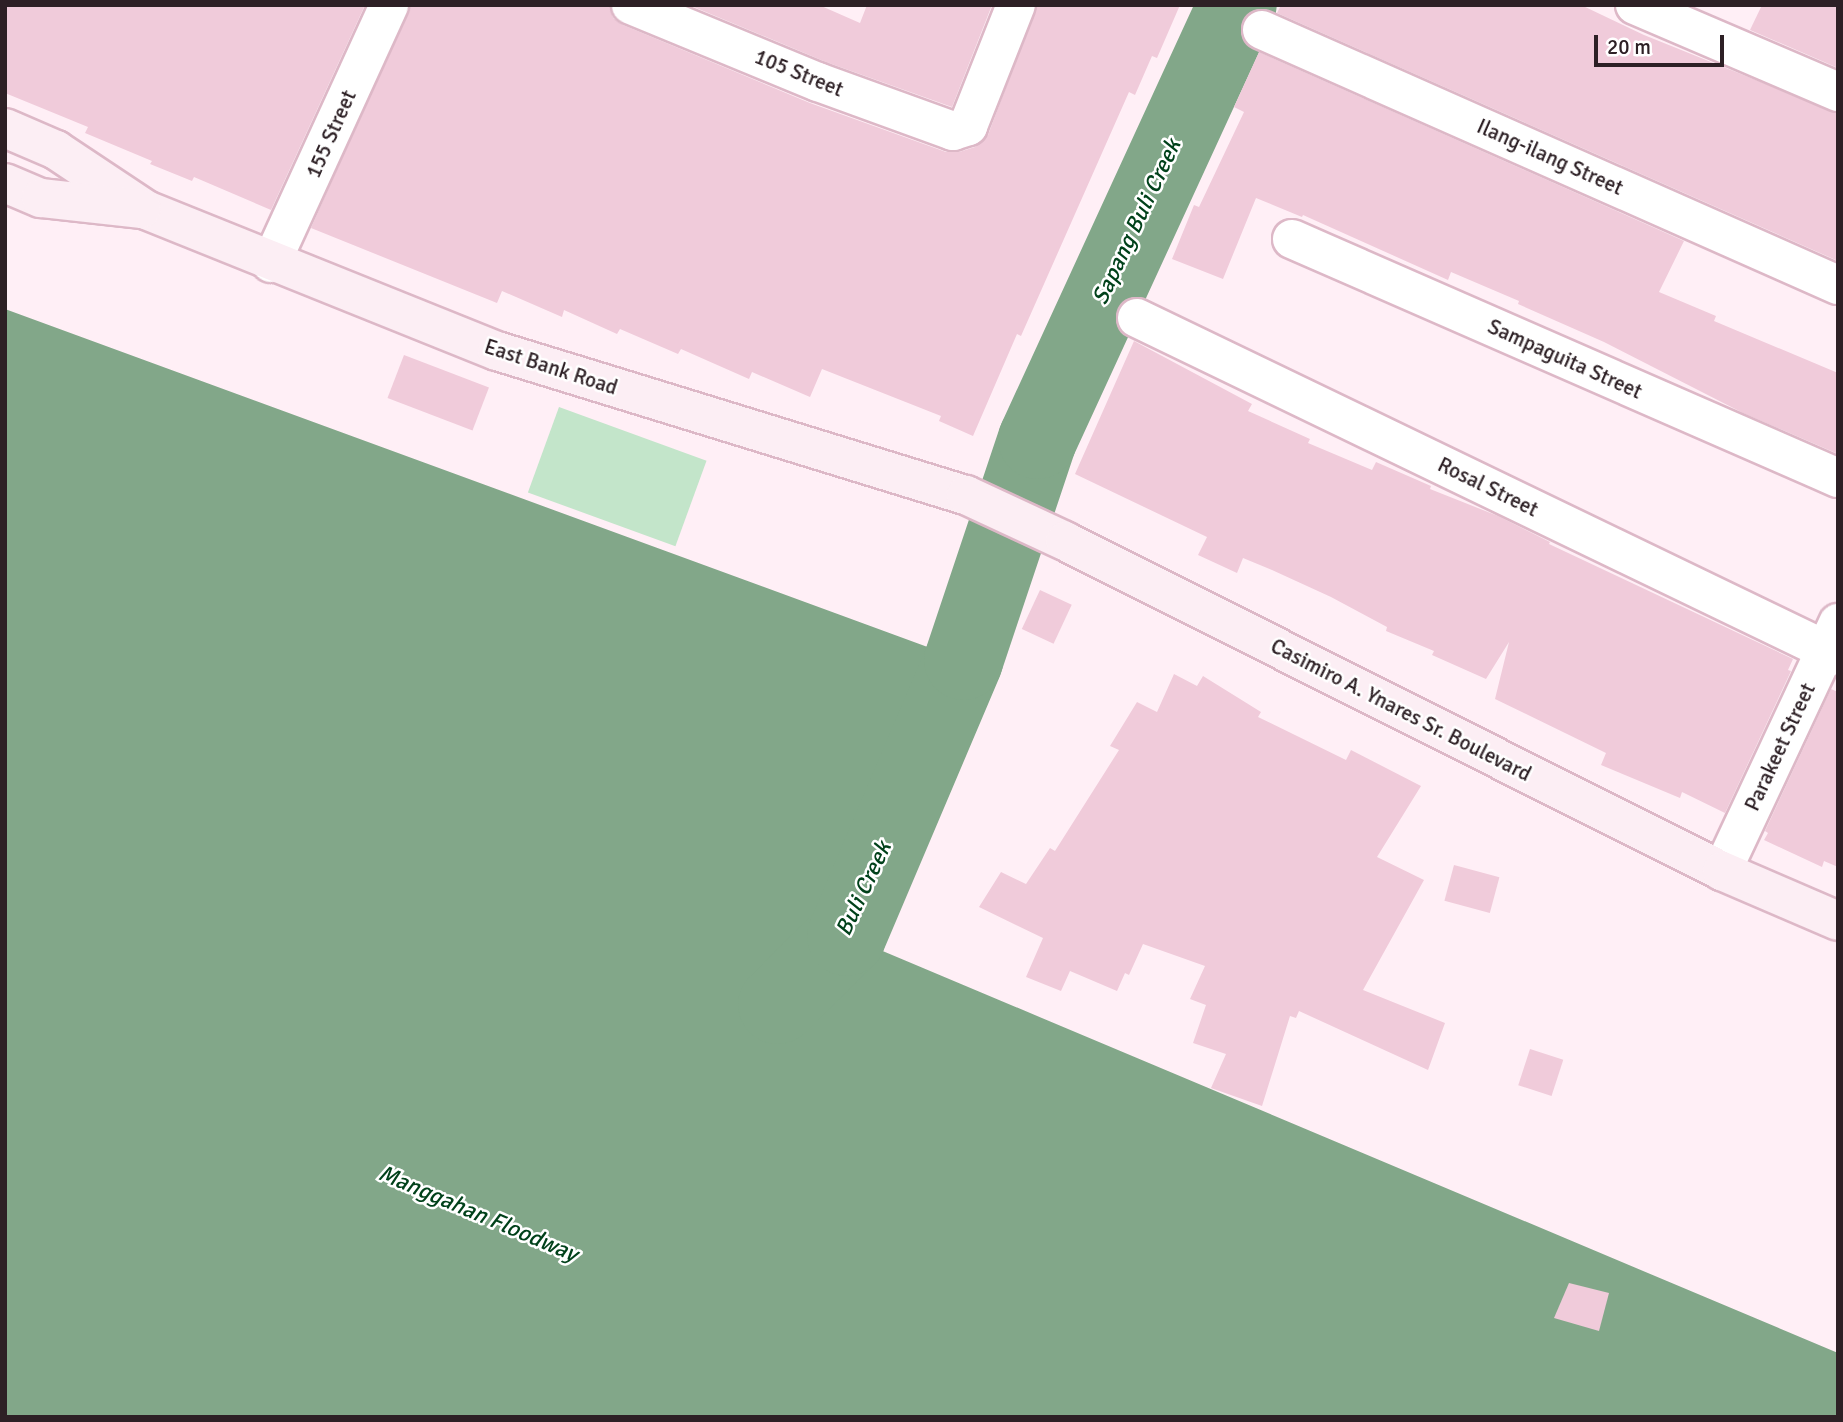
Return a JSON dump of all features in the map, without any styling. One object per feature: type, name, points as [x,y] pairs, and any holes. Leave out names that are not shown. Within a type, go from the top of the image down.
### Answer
[{"type":"main road","name":"East Bank Road","points":[[5,128],[57,150],[146,210],[271,263],[497,351],[966,495]]},
{"type":"main road","name":"East Bank Road","points":[[5,183],[41,198],[146,210]]},
{"type":"main road","name":"Casimiro A. Ynares Sr. Boulevard","points":[[966,495],[1065,541],[1722,871],[1838,921]]},
{"type":"street","name":"155 Street","points":[[271,263],[389,5]]},
{"type":"street","name":"105 Street","points":[[631,5],[818,82],[953,131],[968,127],[1016,5]]},
{"type":"street","points":[[1635,5],[1838,93]]},
{"type":"street","name":"Ilang-ilang Street","points":[[1262,30],[1838,285]]},
{"type":"street","name":"Sampaguita Street","points":[[1292,239],[1838,478]]},
{"type":"street","name":"Rosal Street","points":[[1138,318],[1833,643]]},
{"type":"street","name":"Parakeet Street","points":[[1722,871],[1833,643]]},
{"type":"shaded area","points":[[559,407],[707,461],[675,546],[528,493]]},
{"type":"water","name":"Manggahan Floodway","points":[[5,309],[963,660],[847,936],[1838,1353],[1838,1417],[5,1417]]},
{"type":"building","points":[[5,5],[365,5],[271,210],[194,177],[192,181],[150,164],[152,161],[85,133],[88,127],[5,93]]},
{"type":"building","points":[[410,5],[610,5],[613,18],[623,25],[810,103],[946,152],[959,152],[975,147],[988,135],[1037,5],[1180,5],[1157,58],[1152,56],[1135,95],[1129,92],[1021,336],[1017,334],[973,436],[939,421],[941,416],[822,369],[810,397],[752,372],[749,379],[681,349],[678,354],[620,329],[617,334],[564,310],[562,317],[502,291],[497,303],[311,228]]},
{"type":"building","points":[[689,5],[819,5],[860,23],[867,5],[992,5],[952,107],[826,62]]},
{"type":"building","points":[[1281,5],[1581,5],[1644,35],[1838,113],[1838,261],[1277,13]]},
{"type":"building","points":[[1762,5],[1838,5],[1838,68],[1750,30]]},
{"type":"building","points":[[1259,52],[1684,241],[1659,292],[1716,316],[1714,321],[1838,373],[1838,454],[1743,413],[1604,342],[1518,304],[1519,301],[1451,272],[1448,280],[1303,215],[1302,217],[1256,198],[1223,279],[1172,259],[1194,205],[1199,207],[1244,112],[1234,107]]},
{"type":"building","points":[[1134,341],[1252,404],[1248,411],[1310,439],[1308,443],[1372,470],[1376,462],[1431,486],[1430,489],[1498,516],[1550,542],[1549,544],[1793,659],[1788,670],[1791,671],[1725,813],[1682,792],[1680,798],[1601,765],[1606,753],[1495,699],[1509,642],[1486,679],[1432,655],[1434,651],[1386,631],[1387,627],[1331,597],[1272,570],[1243,558],[1237,573],[1198,555],[1207,537],[1075,474]]},
{"type":"building","points":[[404,355],[489,388],[472,431],[388,398]]},
{"type":"building","points":[[1040,590],[1072,605],[1054,644],[1022,629]]},
{"type":"building","points":[[1174,674],[1197,686],[1203,676],[1261,712],[1258,717],[1346,760],[1351,750],[1421,786],[1377,857],[1424,880],[1363,990],[1445,1023],[1428,1070],[1299,1011],[1296,1018],[1290,1016],[1262,1106],[1211,1088],[1226,1054],[1193,1043],[1206,1005],[1190,999],[1205,966],[1143,944],[1129,975],[1125,973],[1117,991],[1070,971],[1061,991],[1026,977],[1043,938],[979,907],[1001,872],[1026,884],[1050,848],[1055,851],[1119,750],[1110,746],[1137,702],[1157,712]]},
{"type":"building","points":[[1831,689],[1838,692],[1838,867],[1824,861],[1822,867],[1764,840],[1768,833],[1765,831]]},
{"type":"building","points":[[1454,865],[1499,877],[1490,913],[1444,901]]},
{"type":"building","points":[[1530,1049],[1563,1060],[1552,1096],[1518,1085]]},
{"type":"building","points":[[1569,1283],[1609,1293],[1599,1331],[1554,1318]]},
{"type":"waterway","name":"Buli Creek","points":[[777,1004],[846,936],[963,660],[1037,439],[1237,5]]},
{"type":"water label","name":"Sapang Buli Creek","points":[[1137,222]]}]
